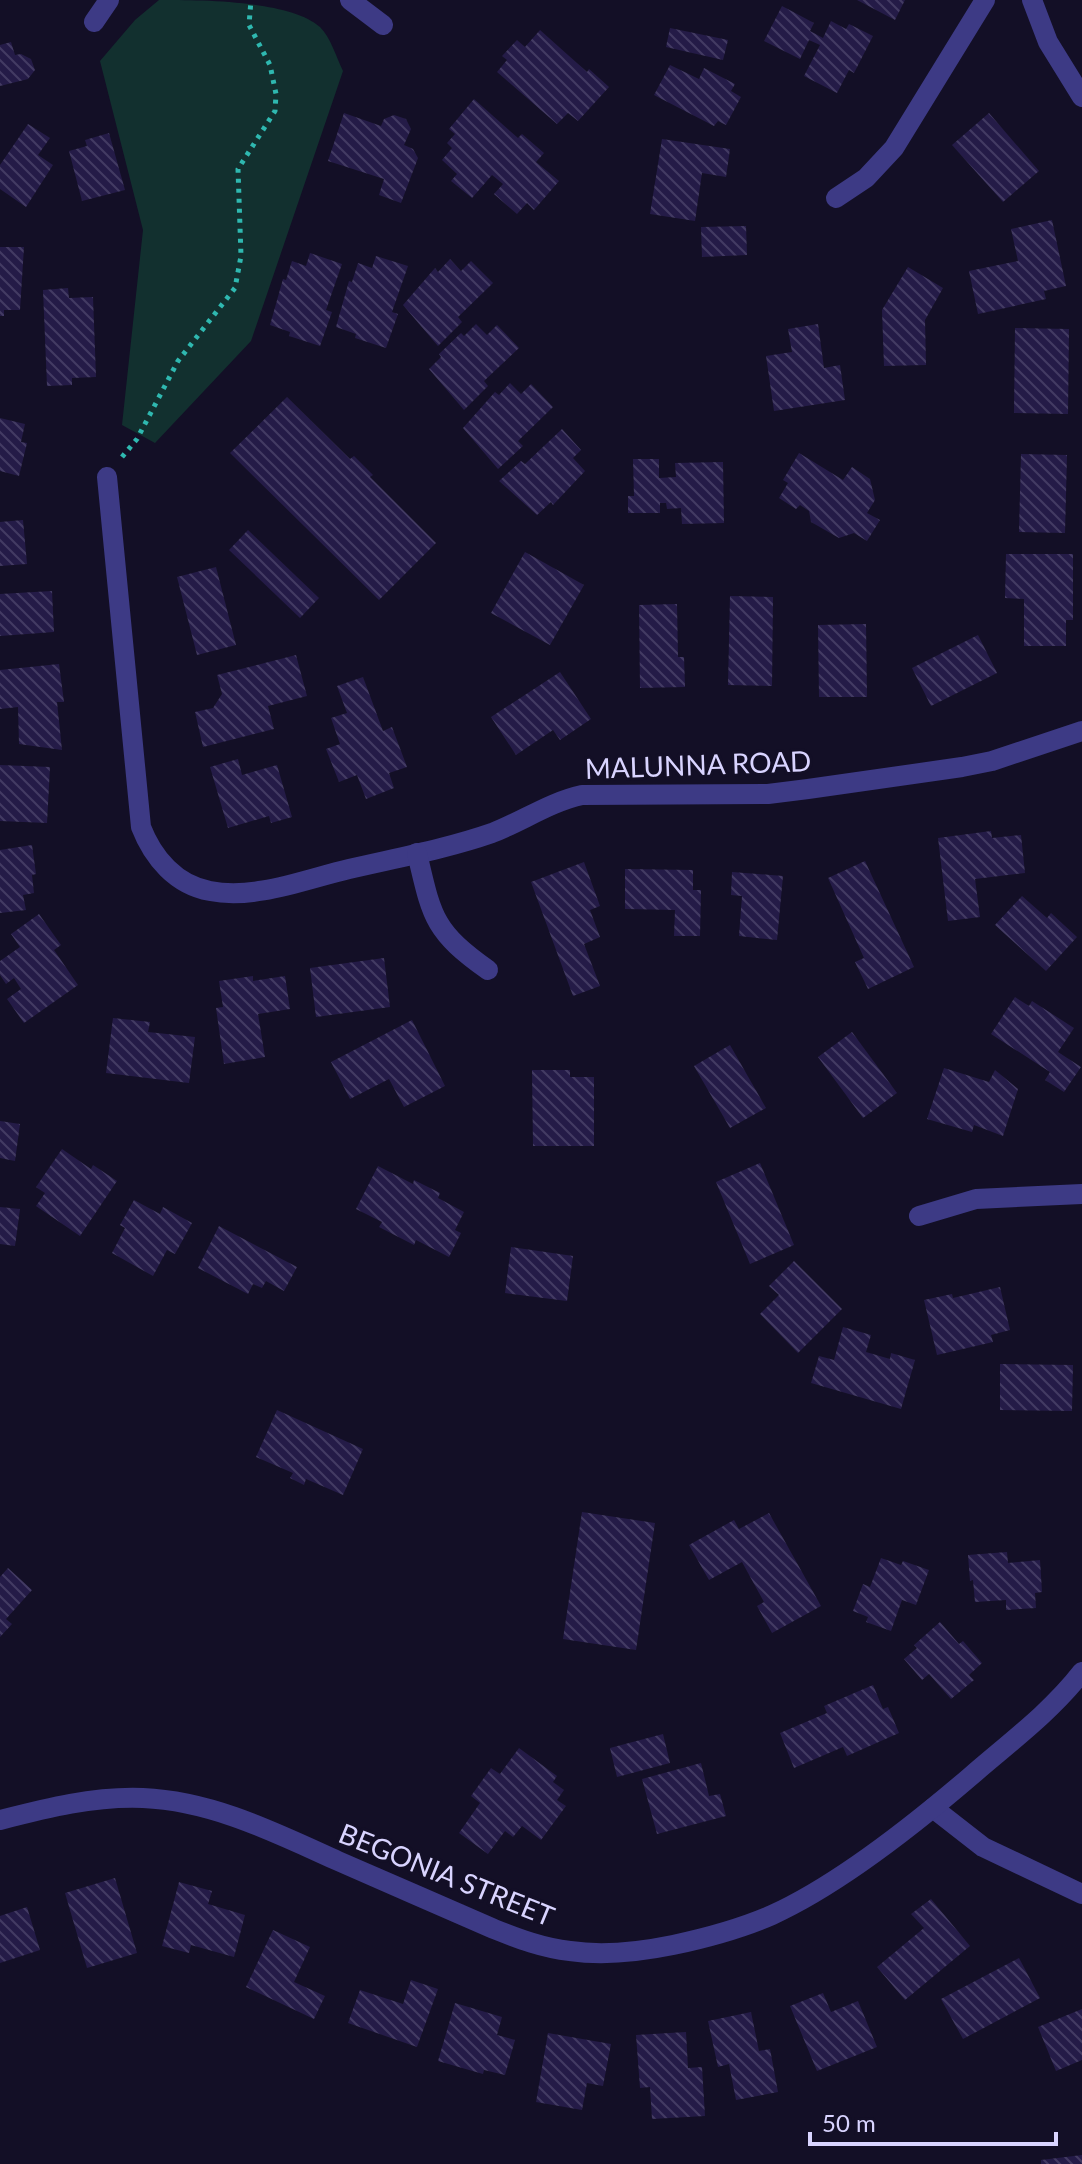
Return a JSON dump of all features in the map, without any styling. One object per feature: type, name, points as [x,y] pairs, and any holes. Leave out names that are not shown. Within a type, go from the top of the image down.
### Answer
[{"type":"street","points":[[94,22],[109,0]]},
{"type":"street","points":[[350,0],[383,25]]},
{"type":"street","points":[[836,198],[866,178],[894,148],[985,0]]},
{"type":"street","points":[[1032,0],[1048,42],[1082,97]]},
{"type":"street","name":"MALUNNA ROAD","points":[[107,477],[137,809],[146,841],[154,855],[165,867],[207,891],[239,893],[259,890],[417,853],[488,834],[560,800],[582,795],[768,794],[823,787],[992,761],[1082,731]]},
{"type":"street","points":[[417,853],[430,909],[439,927],[459,949],[488,970]]},
{"type":"street","points":[[919,1216],[976,1199],[1082,1194]]},
{"type":"street","name":"BEGONIA STREET","points":[[0,1820],[102,1799],[143,1798],[183,1802],[261,1826],[533,1944],[570,1951],[612,1953],[696,1940],[771,1916],[827,1883],[933,1808],[1039,1717],[1082,1672]]},
{"type":"street","points":[[933,1808],[983,1847],[1082,1894]]},
{"type":"path","points":[[107,477],[137,439],[178,361],[235,288],[241,256],[238,169],[275,111],[276,94],[270,65],[249,25],[251,0]]},
{"type":"green space","points":[[159,0],[244,3],[288,11],[306,18],[324,31],[343,71],[251,341],[155,443],[122,425],[143,230],[100,61],[135,20]]},
{"type":"building","points":[[857,0],[905,0],[895,20]]},
{"type":"building","points":[[782,6],[814,23],[810,31],[823,38],[831,21],[846,29],[849,24],[873,36],[854,73],[849,70],[837,93],[804,76],[820,45],[809,40],[800,59],[764,41]]},
{"type":"building","points":[[670,28],[728,40],[723,60],[666,47]]},
{"type":"building","points":[[540,30],[587,72],[589,69],[609,87],[578,121],[568,113],[557,124],[497,72],[507,60],[502,56],[517,40],[525,47]]},
{"type":"building","points":[[11,42],[15,55],[21,54],[31,59],[35,70],[28,79],[0,86],[0,45]]},
{"type":"building","points":[[670,65],[699,79],[704,68],[735,84],[731,91],[741,97],[726,125],[718,121],[714,126],[654,95]]},
{"type":"building","points":[[474,99],[518,138],[522,134],[544,153],[536,162],[559,181],[534,210],[527,203],[517,214],[494,194],[503,184],[492,175],[472,198],[451,181],[457,174],[442,160],[452,148],[447,143],[455,134],[449,129]]},
{"type":"building","points":[[344,113],[381,126],[384,119],[394,115],[406,119],[411,129],[404,145],[413,149],[418,158],[401,203],[379,195],[384,179],[328,161]]},
{"type":"building","points":[[989,113],[1039,171],[1003,202],[952,145]]},
{"type":"building","points":[[28,124],[50,138],[38,155],[53,165],[26,207],[0,189],[0,165]]},
{"type":"building","points":[[109,133],[125,190],[82,201],[69,151],[87,146],[85,140]]},
{"type":"building","points":[[662,139],[730,149],[726,177],[702,173],[695,221],[650,214]]},
{"type":"building","points":[[1052,220],[1066,286],[1044,291],[1046,299],[978,314],[969,271],[1018,261],[1011,229]]},
{"type":"building","points":[[746,226],[747,255],[702,257],[701,227]]},
{"type":"building","points":[[0,247],[24,247],[20,310],[4,310],[4,316],[0,316]]},
{"type":"building","points":[[310,253],[342,264],[326,310],[332,312],[320,346],[289,336],[290,332],[270,325],[283,279],[286,280],[292,261],[306,266]]},
{"type":"building","points":[[376,256],[408,266],[392,312],[398,314],[386,348],[355,338],[356,334],[336,327],[349,281],[352,282],[358,263],[372,268]]},
{"type":"building","points":[[450,259],[461,271],[471,261],[493,283],[458,317],[462,322],[438,346],[403,305],[435,268],[438,272]]},
{"type":"building","points":[[908,267],[943,288],[925,320],[926,365],[884,366],[882,310]]},
{"type":"building","points":[[68,288],[69,298],[93,297],[96,377],[72,378],[72,385],[47,386],[43,290]]},
{"type":"building","points":[[476,324],[487,335],[497,325],[519,348],[484,381],[488,386],[464,410],[429,369],[441,357],[439,354],[461,333],[464,336]]},
{"type":"building","points":[[818,324],[824,368],[840,365],[845,400],[774,411],[766,356],[792,352],[788,329]]},
{"type":"building","points":[[1015,328],[1069,329],[1068,414],[1014,413]]},
{"type":"building","points":[[510,383],[521,394],[531,384],[553,407],[518,441],[523,446],[498,469],[463,428],[495,392],[499,395]]},
{"type":"building","points":[[287,397],[350,459],[354,456],[373,475],[370,477],[436,543],[379,600],[230,453]]},
{"type":"building","points":[[0,418],[25,424],[21,442],[27,443],[19,476],[0,471]]},
{"type":"building","points":[[562,429],[581,450],[573,458],[585,471],[553,505],[551,502],[537,515],[499,481],[521,461],[525,464]]},
{"type":"building","points":[[799,453],[843,480],[852,467],[870,479],[875,500],[867,513],[880,520],[867,541],[854,533],[839,538],[811,522],[809,511],[800,505],[796,509],[779,498],[788,483],[783,480]]},
{"type":"building","points":[[1021,454],[1067,455],[1065,533],[1019,532]]},
{"type":"building","points":[[633,459],[659,459],[659,478],[676,477],[675,463],[723,462],[724,523],[682,524],[681,508],[667,509],[666,503],[660,503],[660,513],[628,513],[628,496],[634,496]]},
{"type":"building","points":[[23,520],[27,564],[0,566],[0,522]]},
{"type":"building","points":[[248,530],[319,598],[300,618],[229,550]]},
{"type":"building","points":[[525,552],[584,585],[550,645],[491,613]]},
{"type":"building","points":[[1006,554],[1073,554],[1073,620],[1066,620],[1066,646],[1024,646],[1024,599],[1005,598]]},
{"type":"building","points":[[216,567],[236,645],[197,655],[177,577]]},
{"type":"building","points":[[52,591],[54,632],[0,636],[0,594]]},
{"type":"building","points":[[730,596],[773,597],[772,686],[728,685]]},
{"type":"building","points":[[677,604],[678,657],[684,657],[685,687],[640,688],[639,605]]},
{"type":"building","points":[[866,624],[867,697],[819,697],[818,625]]},
{"type":"building","points":[[978,635],[997,673],[931,706],[912,668]]},
{"type":"building","points":[[296,655],[307,696],[268,706],[274,729],[203,747],[195,712],[213,708],[222,694],[217,675]]},
{"type":"building","points":[[59,664],[64,702],[57,702],[62,750],[19,744],[18,707],[0,709],[0,670]]},
{"type":"building","points":[[560,672],[591,719],[560,740],[553,730],[516,755],[491,717]]},
{"type":"building","points":[[363,677],[383,731],[392,727],[407,767],[389,773],[394,788],[366,799],[357,775],[339,782],[326,749],[340,744],[331,718],[347,713],[337,686]]},
{"type":"building","points":[[238,759],[242,775],[277,765],[292,817],[271,823],[269,816],[228,828],[210,767]]},
{"type":"building","points":[[0,765],[50,767],[47,823],[0,821]]},
{"type":"building","points":[[991,831],[992,838],[1021,835],[1025,873],[975,879],[980,917],[948,921],[938,838]]},
{"type":"building","points":[[32,845],[36,874],[32,875],[34,893],[23,895],[26,910],[0,913],[0,850]]},
{"type":"building","points":[[865,861],[914,967],[868,989],[855,962],[864,958],[828,878]]},
{"type":"building","points":[[584,862],[600,906],[590,910],[600,937],[584,944],[600,986],[573,996],[531,882]]},
{"type":"building","points":[[625,869],[693,870],[693,890],[701,890],[700,936],[674,936],[675,910],[625,909]]},
{"type":"building","points":[[732,872],[783,876],[777,940],[739,936],[742,896],[731,895]]},
{"type":"building","points":[[1022,896],[1047,918],[1051,913],[1077,937],[1046,971],[995,925]]},
{"type":"building","points":[[39,914],[61,945],[54,950],[78,985],[24,1023],[7,999],[21,989],[14,978],[6,984],[0,975],[0,961],[20,947],[11,934]]},
{"type":"building","points":[[384,958],[390,1007],[316,1017],[310,968]]},
{"type":"building","points":[[253,976],[253,981],[285,976],[290,1009],[258,1014],[265,1057],[224,1064],[216,1008],[223,1007],[219,981]]},
{"type":"building","points":[[1015,997],[1029,1006],[1032,1001],[1074,1028],[1058,1052],[1081,1067],[1064,1092],[1045,1080],[1050,1072],[991,1034]]},
{"type":"building","points":[[113,1018],[150,1022],[148,1032],[195,1037],[189,1083],[106,1073]]},
{"type":"building","points":[[412,1020],[445,1086],[404,1107],[389,1079],[350,1099],[331,1062]]},
{"type":"building","points":[[852,1032],[897,1093],[863,1118],[818,1057]]},
{"type":"building","points":[[730,1045],[766,1108],[730,1128],[694,1066]]},
{"type":"building","points":[[944,1068],[989,1082],[995,1070],[1018,1089],[1003,1136],[974,1125],[972,1132],[927,1119]]},
{"type":"building","points":[[532,1070],[570,1070],[570,1077],[594,1077],[594,1146],[533,1146]]},
{"type":"building","points":[[0,1121],[20,1124],[15,1161],[0,1158]]},
{"type":"building","points":[[62,1149],[91,1169],[93,1165],[117,1181],[80,1236],[36,1206],[45,1193],[36,1187]]},
{"type":"building","points":[[760,1163],[794,1245],[750,1264],[716,1182]]},
{"type":"building","points":[[378,1166],[413,1184],[414,1180],[440,1193],[438,1198],[464,1212],[455,1230],[461,1233],[449,1257],[416,1240],[414,1245],[379,1227],[382,1222],[356,1209]]},
{"type":"building","points":[[134,1200],[160,1214],[163,1207],[192,1223],[175,1254],[167,1250],[153,1276],[112,1253],[125,1228],[120,1225]]},
{"type":"building","points":[[0,1207],[20,1209],[15,1246],[0,1244]]},
{"type":"building","points":[[219,1226],[297,1267],[284,1291],[266,1281],[262,1288],[253,1284],[248,1294],[198,1268]]},
{"type":"building","points":[[511,1247],[573,1256],[567,1301],[505,1293]]},
{"type":"building","points":[[794,1261],[842,1309],[798,1353],[760,1314],[779,1295],[769,1286]]},
{"type":"building","points":[[1000,1287],[1010,1330],[991,1335],[993,1342],[937,1355],[924,1300],[952,1294],[953,1298]]},
{"type":"building","points":[[843,1327],[871,1335],[866,1352],[890,1359],[891,1353],[915,1360],[901,1409],[811,1383],[819,1356],[834,1360]]},
{"type":"building","points":[[1000,1364],[1073,1365],[1072,1411],[1000,1410]]},
{"type":"building","points":[[277,1410],[363,1449],[343,1495],[306,1479],[304,1485],[290,1478],[293,1473],[256,1457]]},
{"type":"building","points":[[582,1512],[655,1523],[636,1650],[563,1639]]},
{"type":"building","points":[[769,1513],[821,1606],[772,1633],[757,1606],[764,1602],[742,1562],[709,1580],[689,1545],[734,1520],[739,1529]]},
{"type":"building","points":[[1007,1552],[1008,1563],[1040,1560],[1042,1592],[1035,1593],[1036,1608],[1006,1610],[1006,1600],[975,1602],[968,1555]]},
{"type":"building","points":[[881,1558],[901,1565],[903,1561],[929,1570],[916,1605],[902,1600],[891,1631],[866,1622],[868,1617],[853,1611],[863,1584],[870,1587]]},
{"type":"building","points":[[8,1568],[32,1590],[6,1619],[12,1624],[0,1637],[0,1577]]},
{"type":"building","points":[[940,1622],[959,1644],[963,1641],[982,1663],[969,1675],[974,1680],[951,1699],[929,1674],[922,1680],[904,1659],[917,1648],[914,1645]]},
{"type":"building","points":[[873,1685],[883,1709],[888,1707],[899,1733],[847,1756],[843,1747],[794,1768],[780,1733],[827,1713],[824,1706]]},
{"type":"building","points":[[663,1734],[670,1763],[617,1777],[610,1748]]},
{"type":"building","points":[[519,1748],[557,1776],[553,1782],[564,1790],[557,1800],[566,1806],[541,1840],[522,1826],[513,1837],[505,1831],[488,1854],[459,1833],[480,1803],[471,1796],[491,1768],[500,1774]]},
{"type":"building","points":[[701,1763],[709,1796],[720,1794],[726,1816],[657,1834],[642,1779]]},
{"type":"building","points":[[115,1878],[137,1953],[87,1968],[65,1893]]},
{"type":"building","points":[[179,1882],[212,1891],[208,1904],[245,1915],[234,1957],[191,1945],[189,1953],[162,1946]]},
{"type":"building","points":[[931,1899],[970,1946],[905,2000],[877,1967],[924,1928],[911,1914]]},
{"type":"building","points":[[27,1907],[40,1950],[0,1963],[0,1916]]},
{"type":"building","points":[[273,1930],[310,1947],[294,1982],[325,1996],[314,2019],[246,1987]]},
{"type":"building","points":[[1019,1958],[1040,1998],[963,2039],[941,1999]]},
{"type":"building","points":[[411,1980],[438,1989],[417,2047],[348,2023],[360,1990],[403,2004]]},
{"type":"building","points":[[823,1993],[831,2012],[858,2001],[877,2047],[817,2071],[790,2006]]},
{"type":"building","points":[[455,2003],[502,2017],[497,2035],[515,2040],[505,2075],[484,2070],[483,2074],[438,2061]]},
{"type":"building","points":[[1082,2009],[1082,2060],[1056,2071],[1038,2027]]},
{"type":"building","points":[[751,2012],[759,2051],[770,2049],[778,2092],[736,2100],[729,2064],[718,2067],[708,2021]]},
{"type":"building","points":[[686,2032],[688,2068],[702,2067],[705,2116],[652,2119],[650,2087],[640,2088],[636,2035]]},
{"type":"building","points":[[548,2033],[611,2044],[603,2086],[587,2083],[582,2110],[536,2102]]},
{"type":"building","points":[[1082,2155],[1082,2164],[1041,2164],[1041,2160]]}]
